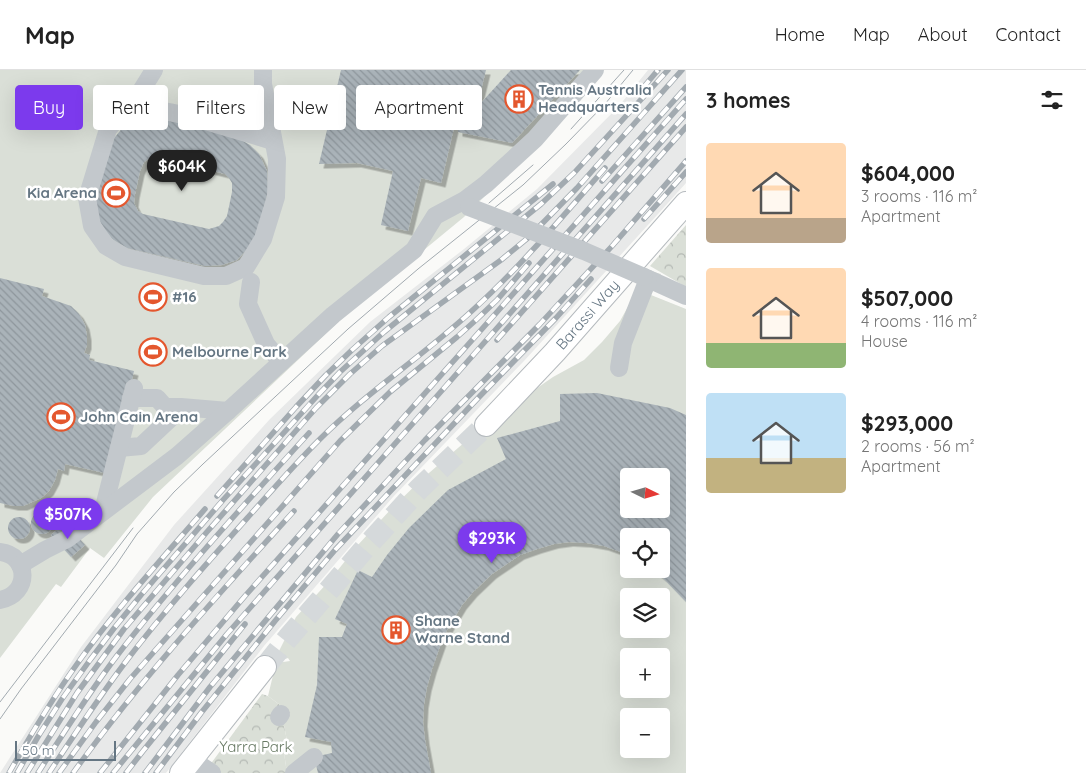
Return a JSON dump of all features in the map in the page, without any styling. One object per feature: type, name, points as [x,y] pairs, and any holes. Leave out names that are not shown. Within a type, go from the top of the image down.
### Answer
[{"type":"main road","name":"Barassi Way","points":[[486,425],[555,352],[686,203]]},
{"type":"main road","points":[[186,766],[265,667]]},
{"type":"street","points":[[145,85],[154,70]]},
{"type":"street","points":[[107,130],[87,198],[92,226],[106,246],[125,257],[204,276],[226,276],[246,267],[263,239],[276,197],[276,159],[263,84],[263,70]]},
{"type":"street","points":[[20,565],[67,539],[170,461],[228,411],[333,315],[414,250],[435,216],[479,190],[535,139],[594,70]]},
{"type":"street","points":[[168,112],[189,116],[273,141]]},
{"type":"street","points":[[464,205],[584,251],[686,296]]},
{"type":"street","points":[[619,368],[623,343],[649,280]]},
{"type":"street","points":[[251,282],[248,304],[266,344],[281,362]]},
{"type":"street","points":[[103,511],[132,393],[157,398],[173,416],[141,446],[119,448]]},
{"type":"street","points":[[165,407],[228,411]]},
{"type":"street","points":[[0,552],[16,559],[22,572],[20,587],[15,594],[0,600]]},
{"type":"street","points":[[294,773],[314,757]]},
{"type":"street","points":[[186,766],[212,773]]},
{"type":"shaded area","points":[[648,70],[686,70],[686,183],[524,361],[393,497],[264,646],[166,773],[0,773],[81,647],[174,525],[270,419],[370,322],[537,189],[619,106]]},
{"type":"green space","name":"Melbourne Park","points":[[0,70],[601,70],[528,153],[464,217],[351,310],[153,497],[104,558],[90,548],[61,587],[56,584],[0,658]]},
{"type":"green space","points":[[686,225],[686,287],[650,266]]},
{"type":"green space","points":[[647,270],[661,274],[651,295],[686,309],[686,773],[287,773],[283,746],[288,746],[280,705],[268,696],[276,663],[290,661],[288,658],[274,661],[296,617],[330,580],[357,546],[422,479],[487,423],[553,377],[584,360],[620,321]]},
{"type":"green space","name":"Yarra Park","points":[[262,694],[280,705],[288,746],[283,746],[287,773],[204,773]]},
{"type":"building","points":[[341,70],[486,70],[482,86],[356,85],[356,130],[454,130],[441,183],[421,178],[408,231],[381,225],[393,171],[357,163],[319,164],[327,130],[346,130],[346,85],[337,85]]},
{"type":"building","name":"Tennis Australia Headquarters","points":[[511,70],[580,70],[512,143],[458,132],[458,130],[482,130],[482,102]]},
{"type":"building","name":"Kia Arena","points":[[168,120],[178,123],[178,130],[210,130],[238,138],[250,145],[259,154],[267,171],[268,191],[257,234],[249,247],[237,260],[222,265],[205,266],[127,248],[112,239],[98,218],[95,202],[111,142],[121,130],[168,130]],"holes":[[[157,157],[225,174],[232,183],[232,192],[227,216],[219,226],[209,229],[143,214],[138,211],[134,203],[140,171],[144,162],[150,158]]]},
{"type":"building","name":"John Cain Arena","points":[[0,278],[44,289],[42,296],[71,306],[79,314],[85,325],[87,345],[84,353],[90,355],[89,360],[134,371],[109,474],[65,464],[64,471],[58,469],[49,491],[41,498],[23,506],[0,503]]},
{"type":"building","points":[[597,393],[670,408],[686,415],[686,602],[663,578],[670,578],[670,528],[620,528],[620,552],[604,546],[569,542],[554,544],[520,555],[492,574],[473,592],[462,605],[444,635],[432,669],[424,704],[423,722],[431,773],[318,773],[314,757],[332,753],[331,742],[305,737],[317,685],[319,637],[342,637],[347,624],[335,619],[358,570],[372,577],[409,528],[448,490],[506,459],[497,438],[560,421],[560,394]]},
{"type":"building","points":[[60,501],[67,504],[70,511],[67,518],[60,521],[53,518],[50,511],[53,504]]},
{"type":"building","points":[[42,512],[50,515],[53,523],[50,531],[42,534],[34,531],[31,523],[34,515]]},
{"type":"building","points":[[19,517],[27,520],[30,528],[27,536],[19,539],[11,536],[8,528],[11,520]]},
{"type":"building","points":[[65,523],[85,545],[71,557],[51,535]]},
{"type":"tunnel","points":[[265,667],[366,547],[419,489],[486,425]]},
{"type":"tram line","points":[[571,129],[624,70]]},
{"type":"tram line","points":[[0,719],[116,565],[137,534],[174,492],[348,329],[418,269],[523,185],[605,104],[633,70]]},
{"type":"tram line","points":[[489,203],[533,165]]},
{"type":"tram line","points":[[0,702],[133,528]]},
{"type":"railway","points":[[642,89],[658,70]]},
{"type":"railway","points":[[17,773],[62,699],[115,627],[223,500],[318,395],[384,332],[541,204],[574,173],[668,70]]},
{"type":"railway","points":[[27,773],[77,693],[124,629],[316,408],[350,374],[382,346],[501,260],[529,237],[577,188],[682,70]]},
{"type":"railway","points":[[602,181],[686,87]]},
{"type":"railway","points":[[100,773],[178,675],[245,596],[686,99]]},
{"type":"railway","points":[[113,773],[227,634],[686,114]]},
{"type":"railway","points":[[497,340],[686,127]]},
{"type":"railway","points":[[145,773],[210,687],[338,534],[425,440],[540,324],[613,245],[686,161]]},
{"type":"railway","points":[[49,773],[141,641],[187,586],[285,476],[338,421],[437,341],[492,292],[542,240],[605,168]]},
{"type":"railway","points":[[644,219],[686,172]]},
{"type":"railway","points":[[217,496],[296,407],[352,350],[389,317],[553,184]]},
{"type":"railway","points":[[59,773],[130,679],[340,441],[390,392],[476,320],[497,300],[529,263]]},
{"type":"railway","points":[[156,773],[201,713],[335,550],[591,279]]},
{"type":"railway","points":[[38,773],[96,685],[162,599],[309,433]]},
{"type":"railway","points":[[9,773],[50,704],[92,644],[139,585],[205,509]]},
{"type":"railway","points":[[73,773],[152,672],[294,511]]},
{"type":"railway","points":[[126,773],[245,624]]},
{"type":"place","name":"Tennis Australia Headquarters","points":[[519,99]]},
{"type":"place","name":"Kia Arena","points":[[116,193]]},
{"type":"place","name":"#16","points":[[153,297]]},
{"type":"place","name":"Melbourne Park","points":[[153,352]]},
{"type":"place","name":"John Cain Arena","points":[[61,417]]},
{"type":"place","name":"Shane Warne Stand","points":[[396,630]]}]
